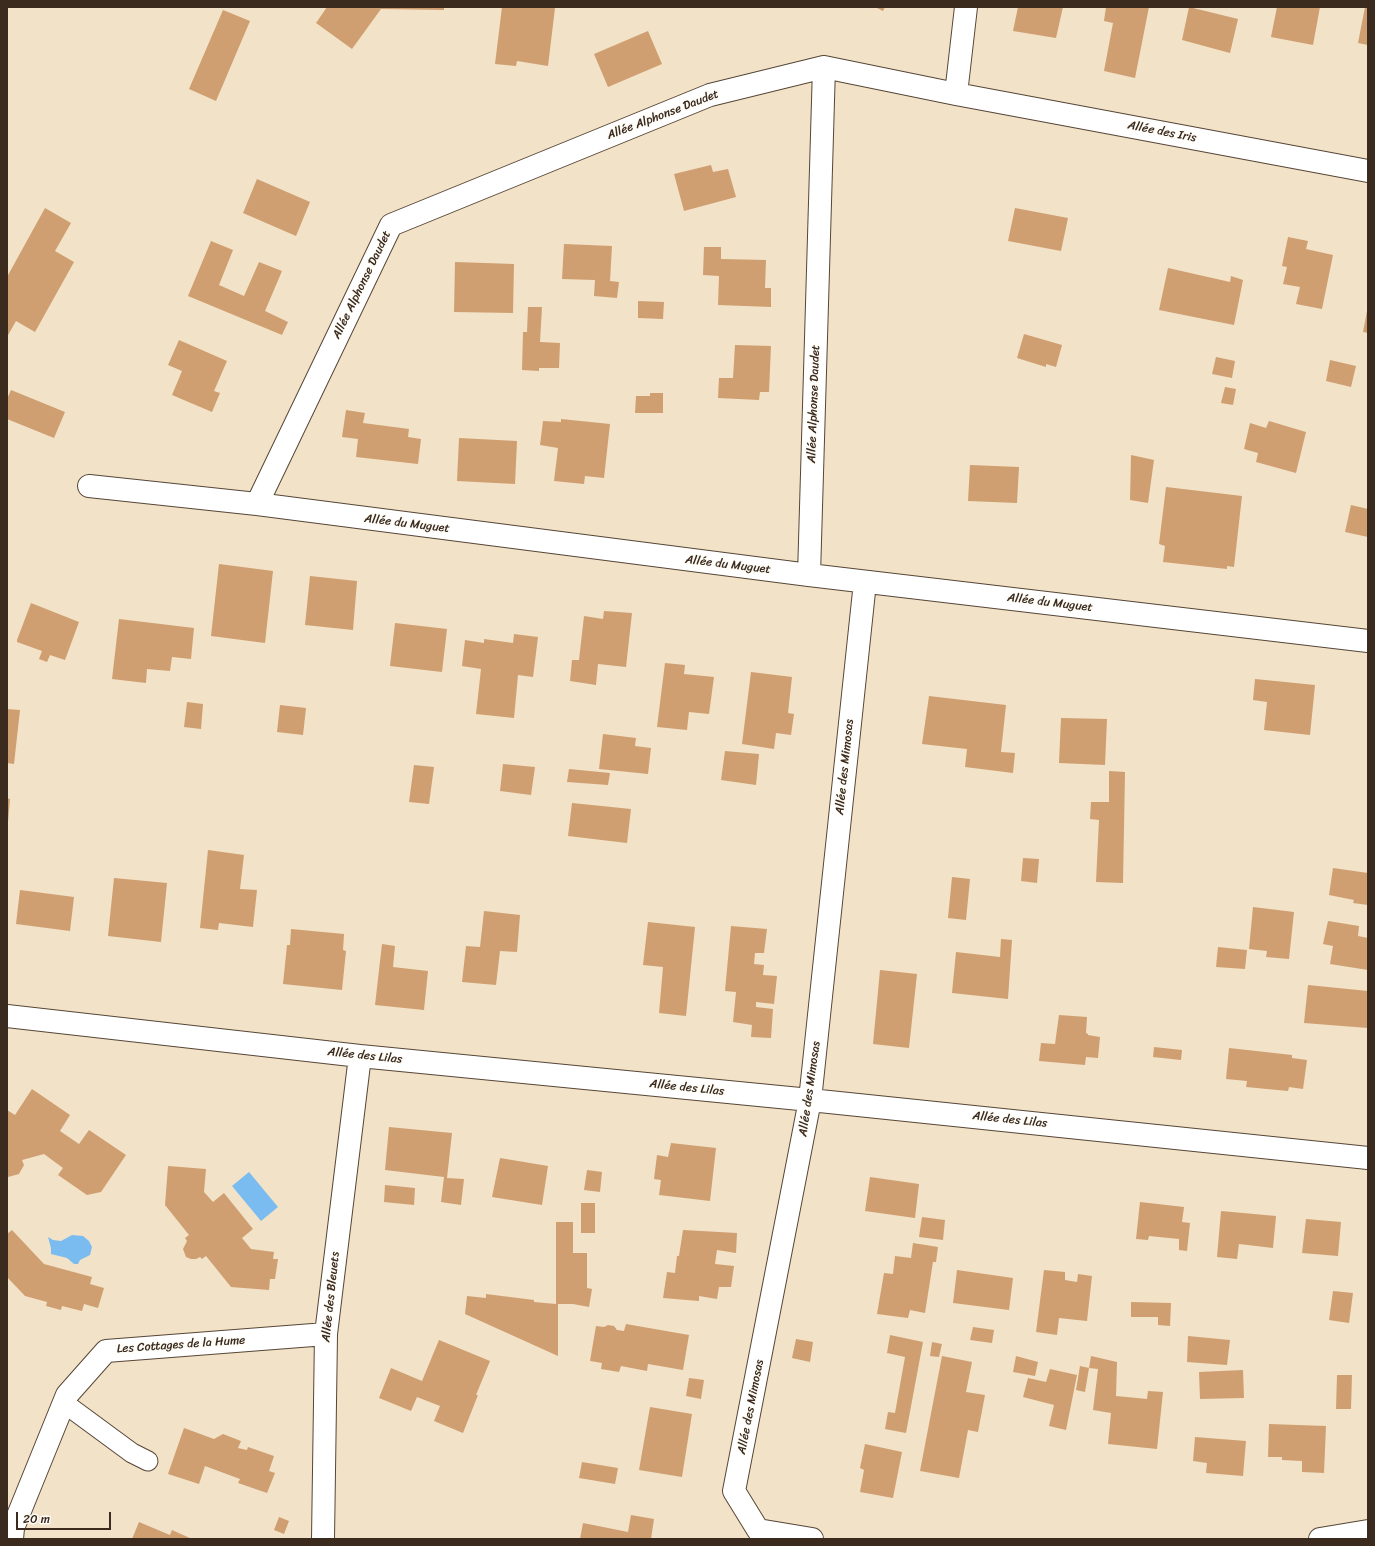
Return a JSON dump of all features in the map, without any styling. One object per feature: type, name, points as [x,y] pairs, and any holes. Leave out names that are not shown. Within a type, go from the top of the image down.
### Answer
[{"type":"street","points":[[956,94],[966,7]]},
{"type":"street","name":"Allée des Iris","points":[[824,67],[956,94],[1368,171]]},
{"type":"street","name":"Allée Alphonse Daudet","points":[[257,504],[391,225],[710,95],[824,67],[809,575]]},
{"type":"street","name":"Allée du Muguet","points":[[89,486],[257,504],[865,582],[1368,641]]},
{"type":"street","name":"Allée des Mimosas","points":[[812,1539],[758,1530],[734,1491],[810,1100],[865,582]]},
{"type":"street","name":"Allée des Lilas","points":[[7,1016],[360,1056],[810,1100],[1368,1158]]},
{"type":"street","name":"Allée des Bleuets","points":[[323,1539],[326,1334],[360,1056]]},
{"type":"street","name":"Les Cottages de la Hume","points":[[12,1539],[13,1528],[67,1395],[106,1351],[326,1334]]},
{"type":"street","points":[[1320,1539],[1368,1531]]},
{"type":"lane","points":[[64,1403],[132,1453],[148,1461]]},
{"type":"water","points":[[249,1172],[278,1207],[261,1221],[232,1186]]},
{"type":"water","points":[[72,1235],[83,1236],[89,1241],[92,1247],[90,1255],[80,1260],[78,1264],[74,1264],[67,1258],[51,1254],[48,1237],[53,1240],[61,1241]]},
{"type":"building","points":[[327,7],[444,7],[444,10],[381,9],[352,49],[316,23]]},
{"type":"building","points":[[502,7],[555,8],[548,66],[517,61],[516,66],[495,64]]},
{"type":"building","points":[[875,7],[885,7],[883,11]]},
{"type":"building","points":[[1018,7],[1063,7],[1056,38],[1013,31]]},
{"type":"building","points":[[1106,7],[1149,7],[1135,78],[1104,71],[1113,23],[1104,21]]},
{"type":"building","points":[[1189,7],[1238,19],[1230,53],[1182,40]]},
{"type":"building","points":[[1277,7],[1320,7],[1313,45],[1271,37]]},
{"type":"building","points":[[1365,7],[1368,7],[1368,45],[1358,43]]},
{"type":"building","points":[[223,10],[250,21],[216,101],[189,89]]},
{"type":"building","points":[[648,31],[662,64],[608,87],[594,54]]},
{"type":"building","points":[[711,165],[713,172],[728,169],[736,197],[684,211],[674,174]]},
{"type":"building","points":[[257,179],[310,202],[296,236],[243,213]]},
{"type":"building","points":[[45,208],[71,223],[55,251],[74,262],[35,332],[16,321],[7,337],[7,277]]},
{"type":"building","points":[[1015,208],[1068,218],[1061,251],[1008,241]]},
{"type":"building","points":[[1288,237],[1308,241],[1306,249],[1333,255],[1322,309],[1296,304],[1300,287],[1283,284],[1287,267],[1282,266]]},
{"type":"building","points":[[211,241],[233,250],[219,285],[244,296],[259,262],[282,271],[265,311],[288,322],[282,335],[188,296]]},
{"type":"building","points":[[564,244],[612,246],[610,281],[619,282],[617,298],[594,296],[595,280],[562,279]]},
{"type":"building","points":[[704,247],[721,247],[721,259],[766,260],[765,288],[771,288],[771,307],[718,305],[719,276],[703,275]]},
{"type":"building","points":[[455,262],[514,264],[513,313],[454,312]]},
{"type":"building","points":[[1168,268],[1230,282],[1231,276],[1243,280],[1234,325],[1159,310]]},
{"type":"building","points":[[638,301],[664,302],[663,319],[638,318]]},
{"type":"building","points":[[528,307],[542,307],[540,342],[560,343],[559,368],[539,368],[539,371],[522,370],[523,332],[527,332]]},
{"type":"building","points":[[1368,311],[1368,333],[1363,332]]},
{"type":"building","points":[[1024,334],[1062,345],[1056,367],[1046,364],[1046,367],[1017,358]]},
{"type":"building","points":[[179,340],[227,361],[214,391],[220,393],[212,412],[172,395],[182,371],[168,365]]},
{"type":"building","points":[[735,345],[771,346],[769,392],[760,392],[759,400],[718,398],[719,378],[733,378]]},
{"type":"building","points":[[1216,357],[1235,361],[1232,378],[1212,374]]},
{"type":"building","points":[[1330,360],[1356,366],[1351,387],[1326,381]]},
{"type":"building","points":[[1225,387],[1236,389],[1233,405],[1221,403]]},
{"type":"building","points":[[11,390],[65,412],[54,438],[7,419],[7,399]]},
{"type":"building","points":[[650,393],[663,393],[663,413],[635,413],[636,396],[650,396]]},
{"type":"building","points":[[346,410],[365,413],[363,423],[409,429],[408,437],[421,439],[418,464],[356,457],[358,439],[342,437]]},
{"type":"building","points":[[561,419],[610,424],[604,478],[585,476],[584,484],[554,481],[558,448],[540,445],[543,421],[561,422]]},
{"type":"building","points":[[1269,421],[1306,432],[1296,473],[1256,462],[1258,453],[1244,449],[1250,423],[1266,428]]},
{"type":"building","points":[[459,438],[517,441],[515,484],[457,481]]},
{"type":"building","points":[[1131,455],[1154,460],[1148,503],[1130,500]]},
{"type":"building","points":[[970,465],[1019,467],[1017,503],[968,501]]},
{"type":"building","points":[[1166,487],[1242,496],[1234,567],[1227,566],[1227,569],[1163,562],[1165,546],[1159,544]]},
{"type":"building","points":[[1351,505],[1368,509],[1368,537],[1345,532]]},
{"type":"building","points":[[219,564],[273,571],[265,643],[211,636]]},
{"type":"building","points":[[310,576],[357,581],[353,630],[305,625]]},
{"type":"building","points":[[31,603],[79,622],[65,660],[50,655],[47,662],[39,659],[42,651],[17,642]]},
{"type":"building","points":[[604,611],[632,613],[626,667],[598,664],[596,685],[570,681],[572,660],[579,660],[584,616],[603,619]]},
{"type":"building","points":[[119,619],[194,628],[191,659],[172,657],[170,671],[147,669],[146,683],[112,679]]},
{"type":"building","points":[[395,623],[447,629],[442,672],[390,666]]},
{"type":"building","points":[[514,634],[538,637],[533,677],[518,675],[514,718],[476,714],[481,669],[462,666],[465,640],[484,643],[484,639],[513,643]]},
{"type":"building","points":[[665,663],[685,665],[684,674],[714,677],[709,714],[689,712],[687,730],[657,727]]},
{"type":"building","points":[[751,672],[792,677],[788,713],[794,714],[791,735],[776,733],[774,749],[742,744]]},
{"type":"building","points":[[1255,679],[1315,685],[1310,735],[1264,730],[1267,702],[1253,700]]},
{"type":"building","points":[[929,696],[1006,705],[1001,752],[1015,753],[1013,773],[965,767],[967,749],[922,744]]},
{"type":"building","points":[[187,702],[203,704],[201,729],[184,727]]},
{"type":"building","points":[[280,705],[306,708],[303,735],[277,732]]},
{"type":"building","points":[[7,709],[20,710],[14,764],[7,763]]},
{"type":"building","points":[[1061,718],[1107,719],[1105,765],[1059,763]]},
{"type":"building","points":[[603,734],[636,738],[635,746],[651,748],[648,774],[599,769]]},
{"type":"building","points":[[725,751],[759,754],[756,785],[721,780]]},
{"type":"building","points":[[503,764],[535,767],[531,795],[500,791]]},
{"type":"building","points":[[414,765],[434,767],[429,804],[409,802]]},
{"type":"building","points":[[569,769],[610,773],[608,785],[567,782]]},
{"type":"building","points":[[1109,771],[1125,772],[1123,883],[1096,882],[1099,820],[1090,819],[1091,802],[1109,802]]},
{"type":"building","points":[[7,798],[10,799],[8,822],[7,822]]},
{"type":"building","points":[[572,803],[631,809],[627,843],[568,836]]},
{"type":"building","points":[[208,850],[244,855],[240,889],[257,890],[253,927],[219,923],[218,930],[200,928]]},
{"type":"building","points":[[1023,858],[1039,859],[1037,883],[1021,881]]},
{"type":"building","points":[[1333,868],[1368,873],[1368,905],[1353,903],[1354,900],[1329,895]]},
{"type":"building","points":[[952,877],[970,879],[966,920],[948,918]]},
{"type":"building","points":[[114,878],[167,883],[161,942],[108,936]]},
{"type":"building","points":[[20,890],[74,897],[70,931],[16,924]]},
{"type":"building","points":[[1253,907],[1294,912],[1289,959],[1266,957],[1267,951],[1249,949]]},
{"type":"building","points":[[484,911],[520,915],[517,952],[500,951],[496,985],[462,982],[466,946],[480,947]]},
{"type":"building","points":[[1328,921],[1359,926],[1358,936],[1368,938],[1368,970],[1330,964],[1333,946],[1323,944]]},
{"type":"building","points":[[648,922],[695,927],[686,1016],[659,1013],[663,967],[643,965]]},
{"type":"building","points":[[731,926],[767,929],[764,953],[755,953],[754,964],[764,965],[763,975],[777,976],[774,1004],[756,1002],[756,1007],[773,1009],[771,1038],[751,1037],[752,1025],[733,1022],[736,992],[725,991]]},
{"type":"building","points":[[291,929],[344,934],[343,950],[346,951],[342,990],[283,984],[287,945],[290,945]]},
{"type":"building","points":[[1001,939],[1012,940],[1008,999],[952,993],[956,952],[1000,957]]},
{"type":"building","points":[[382,944],[395,946],[393,967],[428,971],[424,1010],[375,1005]]},
{"type":"building","points":[[1218,947],[1247,950],[1245,969],[1216,967]]},
{"type":"building","points":[[880,970],[917,974],[909,1048],[873,1044]]},
{"type":"building","points":[[1308,985],[1368,991],[1368,1028],[1304,1023]]},
{"type":"building","points":[[1059,1015],[1087,1017],[1086,1033],[1088,1035],[1100,1037],[1098,1058],[1086,1057],[1085,1065],[1039,1061],[1041,1043],[1055,1044]]},
{"type":"building","points":[[1154,1047],[1182,1050],[1181,1060],[1153,1057]]},
{"type":"building","points":[[1229,1048],[1292,1055],[1292,1058],[1307,1060],[1303,1089],[1289,1087],[1288,1091],[1246,1087],[1247,1081],[1226,1079]]},
{"type":"building","points":[[32,1089],[70,1115],[60,1131],[79,1144],[89,1130],[126,1155],[101,1192],[87,1195],[58,1175],[63,1168],[44,1154],[22,1160],[24,1165],[19,1174],[7,1176],[7,1110],[15,1115]]},
{"type":"building","points":[[389,1127],[452,1133],[447,1178],[464,1179],[461,1205],[441,1202],[444,1177],[385,1170]]},
{"type":"building","points":[[671,1143],[716,1148],[710,1201],[659,1195],[661,1180],[654,1179],[657,1155],[668,1157]]},
{"type":"building","points":[[500,1158],[548,1166],[542,1205],[492,1197]]},
{"type":"building","points":[[168,1166],[206,1169],[204,1192],[213,1202],[224,1193],[253,1229],[242,1238],[251,1249],[274,1252],[273,1259],[278,1259],[275,1279],[270,1279],[269,1290],[231,1287],[206,1256],[202,1259],[200,1257],[191,1259],[186,1257],[183,1249],[187,1241],[185,1238],[189,1235],[165,1205]]},
{"type":"building","points":[[587,1170],[602,1172],[600,1192],[584,1190]]},
{"type":"building","points":[[870,1177],[919,1184],[915,1218],[865,1211]]},
{"type":"building","points":[[385,1185],[415,1188],[414,1205],[384,1202]]},
{"type":"building","points":[[1140,1202],[1184,1207],[1182,1222],[1190,1223],[1187,1251],[1179,1250],[1179,1239],[1149,1236],[1148,1240],[1136,1239]]},
{"type":"building","points":[[581,1203],[595,1203],[595,1233],[581,1233]]},
{"type":"building","points":[[1221,1211],[1276,1216],[1273,1248],[1239,1244],[1237,1259],[1217,1257]]},
{"type":"building","points":[[922,1217],[945,1220],[943,1240],[919,1237]]},
{"type":"building","points":[[1306,1219],[1341,1222],[1338,1256],[1302,1253]]},
{"type":"building","points":[[556,1222],[573,1222],[573,1253],[587,1253],[587,1288],[592,1289],[589,1307],[573,1304],[558,1304],[558,1356],[465,1314],[467,1296],[486,1298],[486,1294],[556,1304]]},
{"type":"building","points":[[12,1230],[44,1264],[92,1277],[90,1284],[104,1288],[98,1308],[84,1304],[82,1311],[62,1306],[61,1310],[46,1306],[47,1302],[25,1296],[7,1277],[7,1234]]},
{"type":"building","points":[[683,1230],[737,1233],[736,1253],[717,1250],[715,1264],[734,1266],[731,1287],[719,1287],[717,1299],[699,1296],[699,1301],[663,1298],[667,1272],[675,1273]]},
{"type":"building","points":[[913,1243],[938,1247],[936,1262],[933,1262],[925,1313],[910,1310],[908,1318],[877,1314],[884,1273],[893,1274],[895,1256],[911,1258]]},
{"type":"building","points":[[957,1270],[1013,1278],[1009,1310],[953,1303]]},
{"type":"building","points":[[1044,1270],[1065,1272],[1065,1280],[1077,1282],[1078,1274],[1092,1276],[1087,1321],[1059,1318],[1057,1335],[1036,1332]]},
{"type":"building","points":[[1333,1291],[1353,1293],[1349,1323],[1329,1320]]},
{"type":"building","points":[[1131,1302],[1171,1303],[1170,1326],[1158,1325],[1158,1317],[1131,1317]]},
{"type":"building","points":[[626,1324],[689,1335],[683,1370],[648,1364],[647,1371],[621,1366],[619,1372],[601,1369],[602,1363],[590,1361],[596,1326],[614,1326],[617,1330],[624,1331]]},
{"type":"building","points":[[973,1327],[994,1330],[992,1343],[970,1340]]},
{"type":"building","points":[[890,1335],[923,1342],[906,1433],[885,1429],[888,1412],[895,1413],[905,1357],[887,1353]]},
{"type":"building","points":[[1188,1336],[1230,1340],[1227,1365],[1187,1362]]},
{"type":"building","points":[[796,1339],[813,1342],[810,1362],[792,1358]]},
{"type":"building","points":[[439,1340],[490,1361],[463,1433],[434,1421],[440,1406],[417,1397],[411,1411],[379,1398],[391,1368],[422,1381]]},
{"type":"building","points":[[932,1342],[942,1344],[939,1357],[930,1356]]},
{"type":"building","points":[[942,1356],[972,1362],[966,1392],[985,1395],[978,1432],[968,1430],[959,1478],[920,1471]]},
{"type":"building","points":[[1016,1356],[1038,1362],[1035,1376],[1013,1372]]},
{"type":"building","points":[[1091,1356],[1117,1362],[1116,1396],[1147,1399],[1148,1391],[1163,1392],[1157,1449],[1108,1444],[1111,1413],[1093,1410],[1098,1369],[1089,1368]]},
{"type":"building","points":[[1080,1366],[1089,1368],[1085,1392],[1076,1390]]},
{"type":"building","points":[[1050,1369],[1077,1375],[1066,1430],[1049,1426],[1054,1405],[1023,1397],[1028,1378],[1046,1382]]},
{"type":"building","points":[[1243,1370],[1244,1398],[1200,1399],[1199,1372]]},
{"type":"building","points":[[1337,1375],[1352,1375],[1351,1409],[1336,1409]]},
{"type":"building","points":[[689,1378],[704,1380],[701,1399],[686,1396]]},
{"type":"building","points":[[650,1407],[692,1414],[682,1477],[639,1470]]},
{"type":"building","points":[[1269,1424],[1326,1426],[1324,1473],[1302,1472],[1302,1461],[1282,1460],[1282,1457],[1268,1457]]},
{"type":"building","points":[[184,1428],[214,1439],[223,1434],[241,1441],[238,1448],[247,1450],[248,1447],[274,1456],[269,1471],[275,1473],[267,1493],[238,1483],[240,1479],[205,1466],[199,1484],[168,1474]]},
{"type":"building","points":[[1195,1437],[1246,1441],[1243,1476],[1206,1473],[1207,1463],[1193,1461]]},
{"type":"building","points":[[865,1444],[902,1452],[893,1498],[860,1492],[864,1470],[860,1468]]},
{"type":"building","points":[[582,1462],[618,1468],[615,1484],[579,1478]]},
{"type":"building","points":[[631,1515],[654,1519],[651,1539],[580,1539],[583,1523],[628,1532]]},
{"type":"building","points":[[279,1517],[289,1521],[284,1534],[274,1530]]},
{"type":"building","points":[[139,1522],[170,1535],[172,1530],[192,1539],[132,1539]]}]
